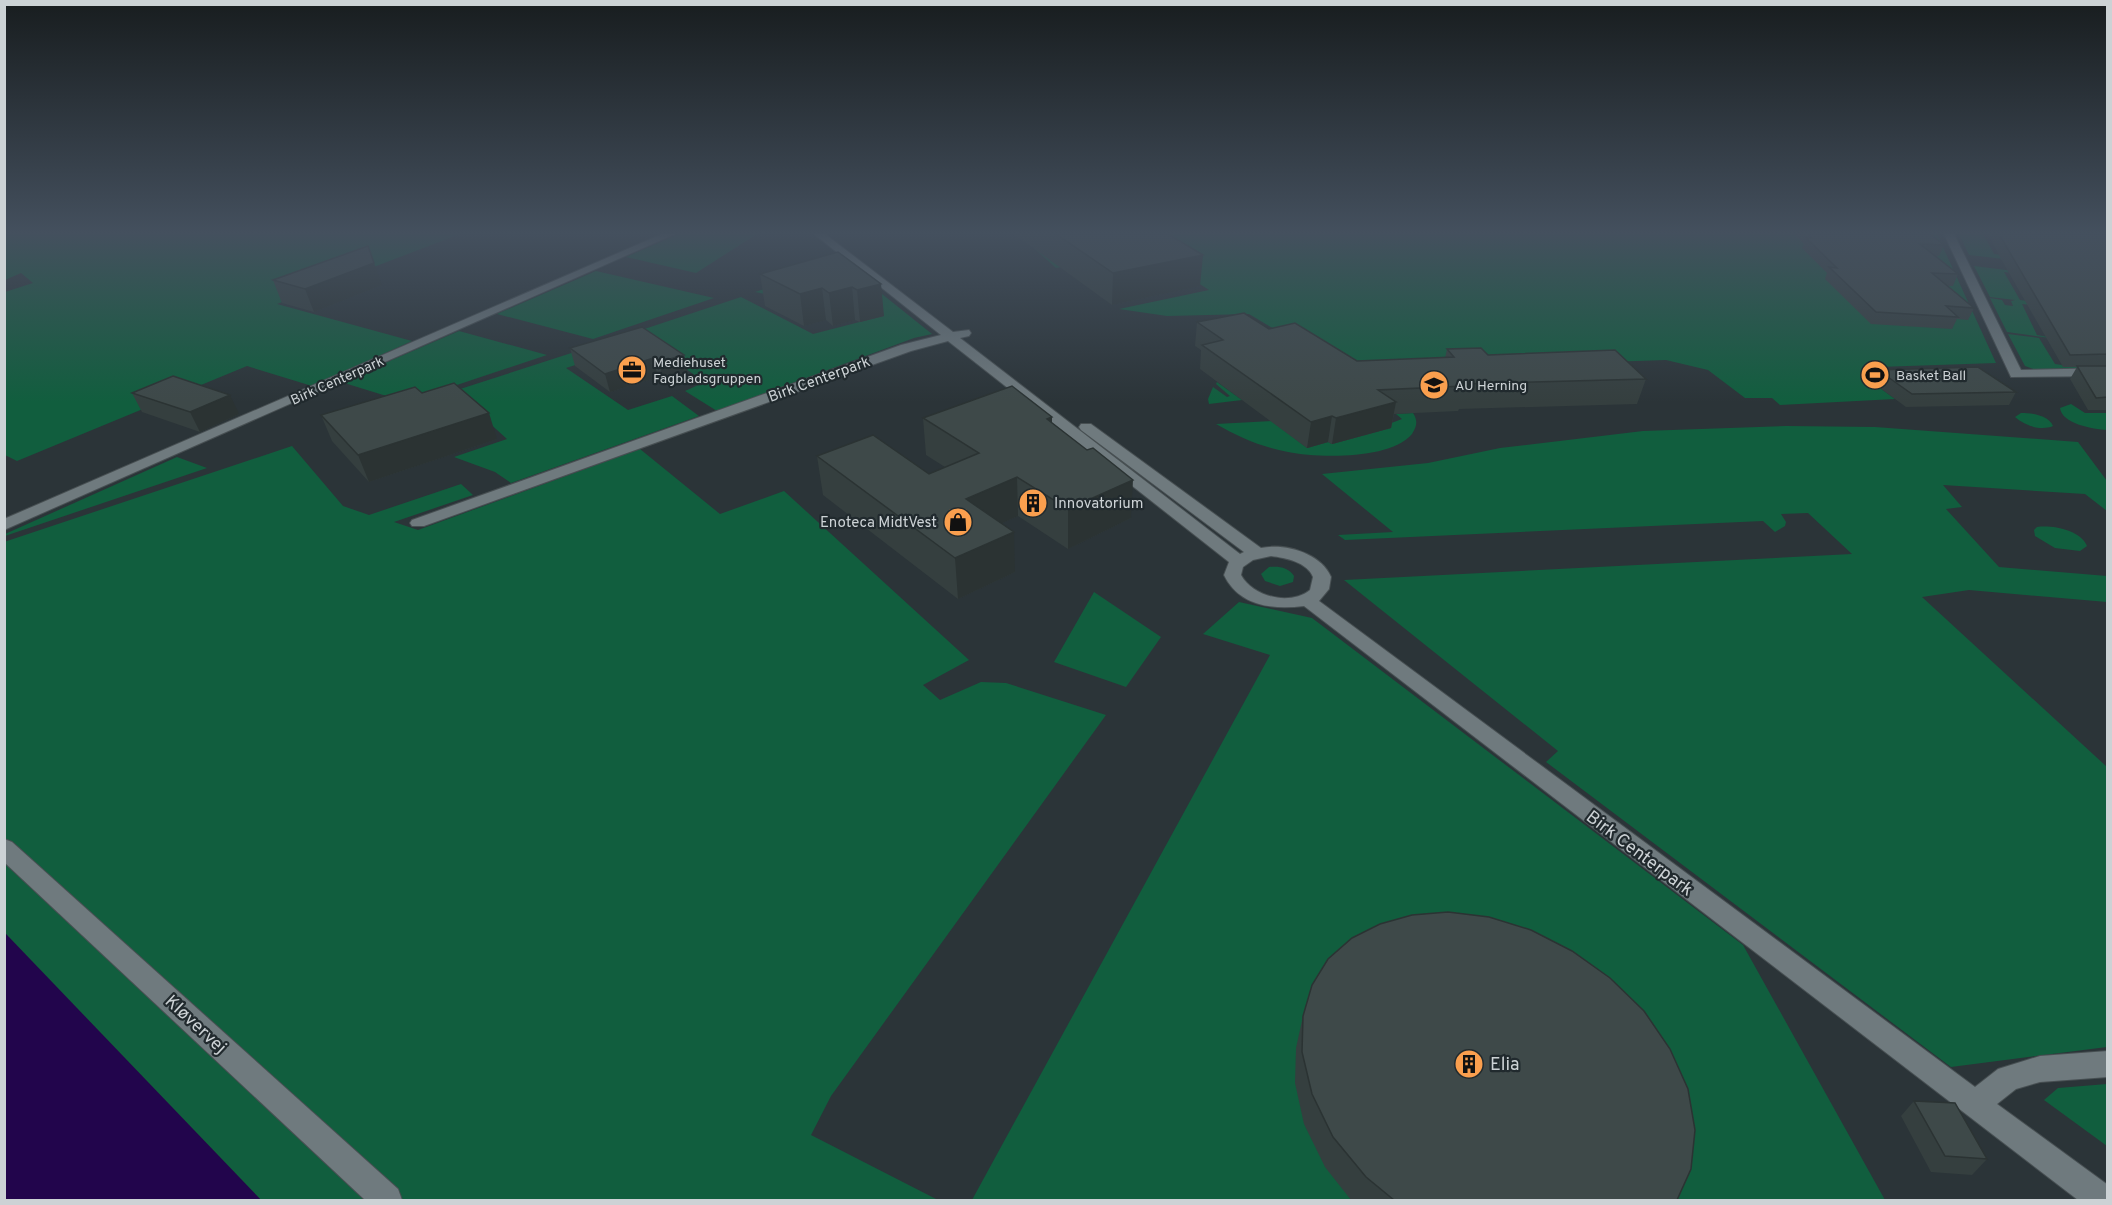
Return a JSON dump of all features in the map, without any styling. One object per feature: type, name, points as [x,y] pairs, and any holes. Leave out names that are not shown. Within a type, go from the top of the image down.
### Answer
[{"type":"street","name":"Birk Centerpark","points":[[4,525],[541,290]]},
{"type":"street","points":[[896,290],[1256,553]]},
{"type":"street","points":[[902,290],[1238,561]]},
{"type":"street","points":[[1976,290],[2016,374],[2108,372]]},
{"type":"street","name":"Birk Centerpark","points":[[418,522],[897,351],[958,335]]},
{"type":"street","points":[[1256,553],[1286,553],[1313,565],[1321,574],[1322,584],[1318,593],[1307,600],[1289,604],[1268,602],[1249,596],[1236,586],[1232,577],[1233,568],[1238,561],[1256,553]]},
{"type":"street","name":"Birk Centerpark","points":[[1307,600],[1974,1106],[2102,1200]]},
{"type":"street","name":"Kløvervej","points":[[4,848],[387,1200]]},
{"type":"street","points":[[1974,1106],[2008,1078],[2040,1069],[2108,1064]]},
{"type":"green space","points":[[313,290],[277,304],[412,341],[312,386],[247,366],[17,461],[5,455],[5,292]]},
{"type":"green space","points":[[552,290],[680,290],[714,298],[593,339],[497,314]]},
{"type":"green space","points":[[877,290],[932,334],[914,338],[717,411],[685,391],[705,382],[648,343],[602,343],[741,297],[813,334],[883,316],[755,292]]},
{"type":"green space","points":[[1208,290],[1963,290],[1996,363],[1878,367],[1898,382],[1873,383],[1895,399],[1780,405],[1772,398],[1745,398],[1708,370],[1666,360],[1345,371],[1249,314],[1167,316],[1119,309]]},
{"type":"green space","points":[[1987,290],[2014,290],[2020,300],[2048,304],[2049,307],[2022,304],[2037,335],[2070,341],[2007,332],[1990,298],[2002,300],[2005,305],[2013,306],[2011,301],[2015,300],[1990,297]]},
{"type":"green space","points":[[459,331],[547,355],[406,402],[341,382]]},
{"type":"green space","points":[[2008,334],[2039,338],[2055,364],[2082,368],[2036,370],[2025,366]]},
{"type":"green space","points":[[590,347],[613,353],[566,368],[628,410],[672,396],[699,416],[511,483],[495,472],[454,457],[507,439],[454,391]]},
{"type":"green space","points":[[1217,382],[1242,400],[1209,404],[1208,399],[1213,387],[1227,397],[1230,396],[1216,384]]},
{"type":"green space","points":[[2071,404],[2085,413],[2107,413],[2107,430],[2079,425],[2066,418],[2060,408]]},
{"type":"green space","points":[[1413,413],[1416,421],[1415,428],[1412,434],[1402,442],[1388,449],[1353,455],[1301,454],[1278,450],[1250,441],[1216,424],[1272,421],[1307,448],[1328,442],[1332,444],[1390,428],[1386,425],[1402,419],[1396,414]]},
{"type":"green space","points":[[2021,413],[2044,417],[2053,426],[2038,428],[2028,425],[2015,417]]},
{"type":"green space","points":[[1786,426],[1875,427],[2078,442],[2107,481],[2107,511],[2085,494],[1943,485],[1962,507],[1946,509],[1999,567],[2107,576],[2107,602],[1969,590],[1922,597],[2107,767],[2107,1047],[1951,1067],[1546,762],[1558,751],[1344,580],[1852,554],[1808,513],[1781,514],[1786,522],[1785,526],[1775,532],[1763,521],[1345,540],[1338,535],[1393,532],[1322,474],[1428,463],[1500,448],[1643,431]]},
{"type":"green space","points":[[292,446],[343,506],[369,515],[461,484],[473,495],[394,522],[418,530],[640,449],[720,514],[784,491],[969,660],[923,685],[940,700],[981,682],[1006,683],[1106,715],[831,1096],[811,1135],[938,1200],[261,1200],[5,933],[4,542]]},
{"type":"green space","points":[[177,457],[207,468],[5,536],[5,534]]},
{"type":"green space","points":[[2037,527],[2051,527],[2072,532],[2087,546],[2080,551],[2055,548],[2035,536],[2034,530]]},
{"type":"green space","points":[[1269,567],[1286,569],[1294,576],[1293,582],[1280,586],[1265,581],[1261,574]]},
{"type":"green space","points":[[1094,592],[1161,637],[1126,687],[1054,662]]},
{"type":"green space","points":[[1239,602],[1312,618],[1743,945],[1885,1200],[972,1200],[1270,655],[1203,634]]},
{"type":"green space","points":[[2107,1084],[2107,1146],[2044,1100],[2058,1088]]},
{"type":"shaded area","points":[[5,933],[261,1200],[5,1200]]},
{"type":"building","points":[[792,290],[814,290],[800,294]]},
{"type":"building","points":[[1853,290],[1953,290],[1974,308],[1946,306],[1958,317],[1876,312]]},
{"type":"building","points":[[2032,290],[2108,290],[2108,354],[2070,355]]},
{"type":"building","points":[[1244,313],[1269,329],[1295,323],[1357,361],[1454,357],[1447,349],[1481,348],[1488,355],[1615,350],[1646,379],[1462,384],[1464,386],[1378,390],[1396,402],[1336,418],[1332,416],[1311,422],[1202,345],[1223,340],[1197,322]]},
{"type":"building","points":[[642,327],[684,355],[659,362],[653,358],[605,374],[570,348]]},
{"type":"building","points":[[2077,366],[2108,366],[2108,397],[2096,398]]},
{"type":"building","points":[[1978,367],[2016,392],[1912,394],[1878,370]]},
{"type":"building","points":[[173,376],[230,395],[190,412],[132,393]]},
{"type":"building","points":[[454,383],[489,413],[358,455],[321,415],[415,387],[422,393]]},
{"type":"building","points":[[1012,386],[1052,417],[1047,419],[1087,450],[1093,448],[1133,480],[1068,509],[1017,477],[966,499],[1014,532],[955,558],[817,456],[873,435],[929,474],[979,453],[923,418]]},
{"type":"building","name":"Elia","points":[[1448,912],[1489,917],[1531,930],[1572,951],[1610,978],[1644,1011],[1670,1049],[1688,1089],[1695,1130],[1691,1169],[1677,1200],[1394,1200],[1366,1177],[1333,1137],[1312,1094],[1302,1052],[1303,1016],[1312,985],[1328,959],[1352,938],[1380,924],[1412,915]]},
{"type":"building","points":[[1914,1101],[1955,1103],[1987,1159],[1945,1156]]},
{"type":"place","name":"Mediehuset Fagbladsgruppen","points":[[632,370]]},
{"type":"place","name":"Basket Ball","points":[[1875,375]]},
{"type":"place","name":"AU Herning","points":[[1434,385]]},
{"type":"place","name":"Innovatorium","points":[[1033,503]]},
{"type":"place","name":"Enoteca MidtVest","points":[[958,522]]},
{"type":"place","name":"Elia","points":[[1469,1064]]}]
